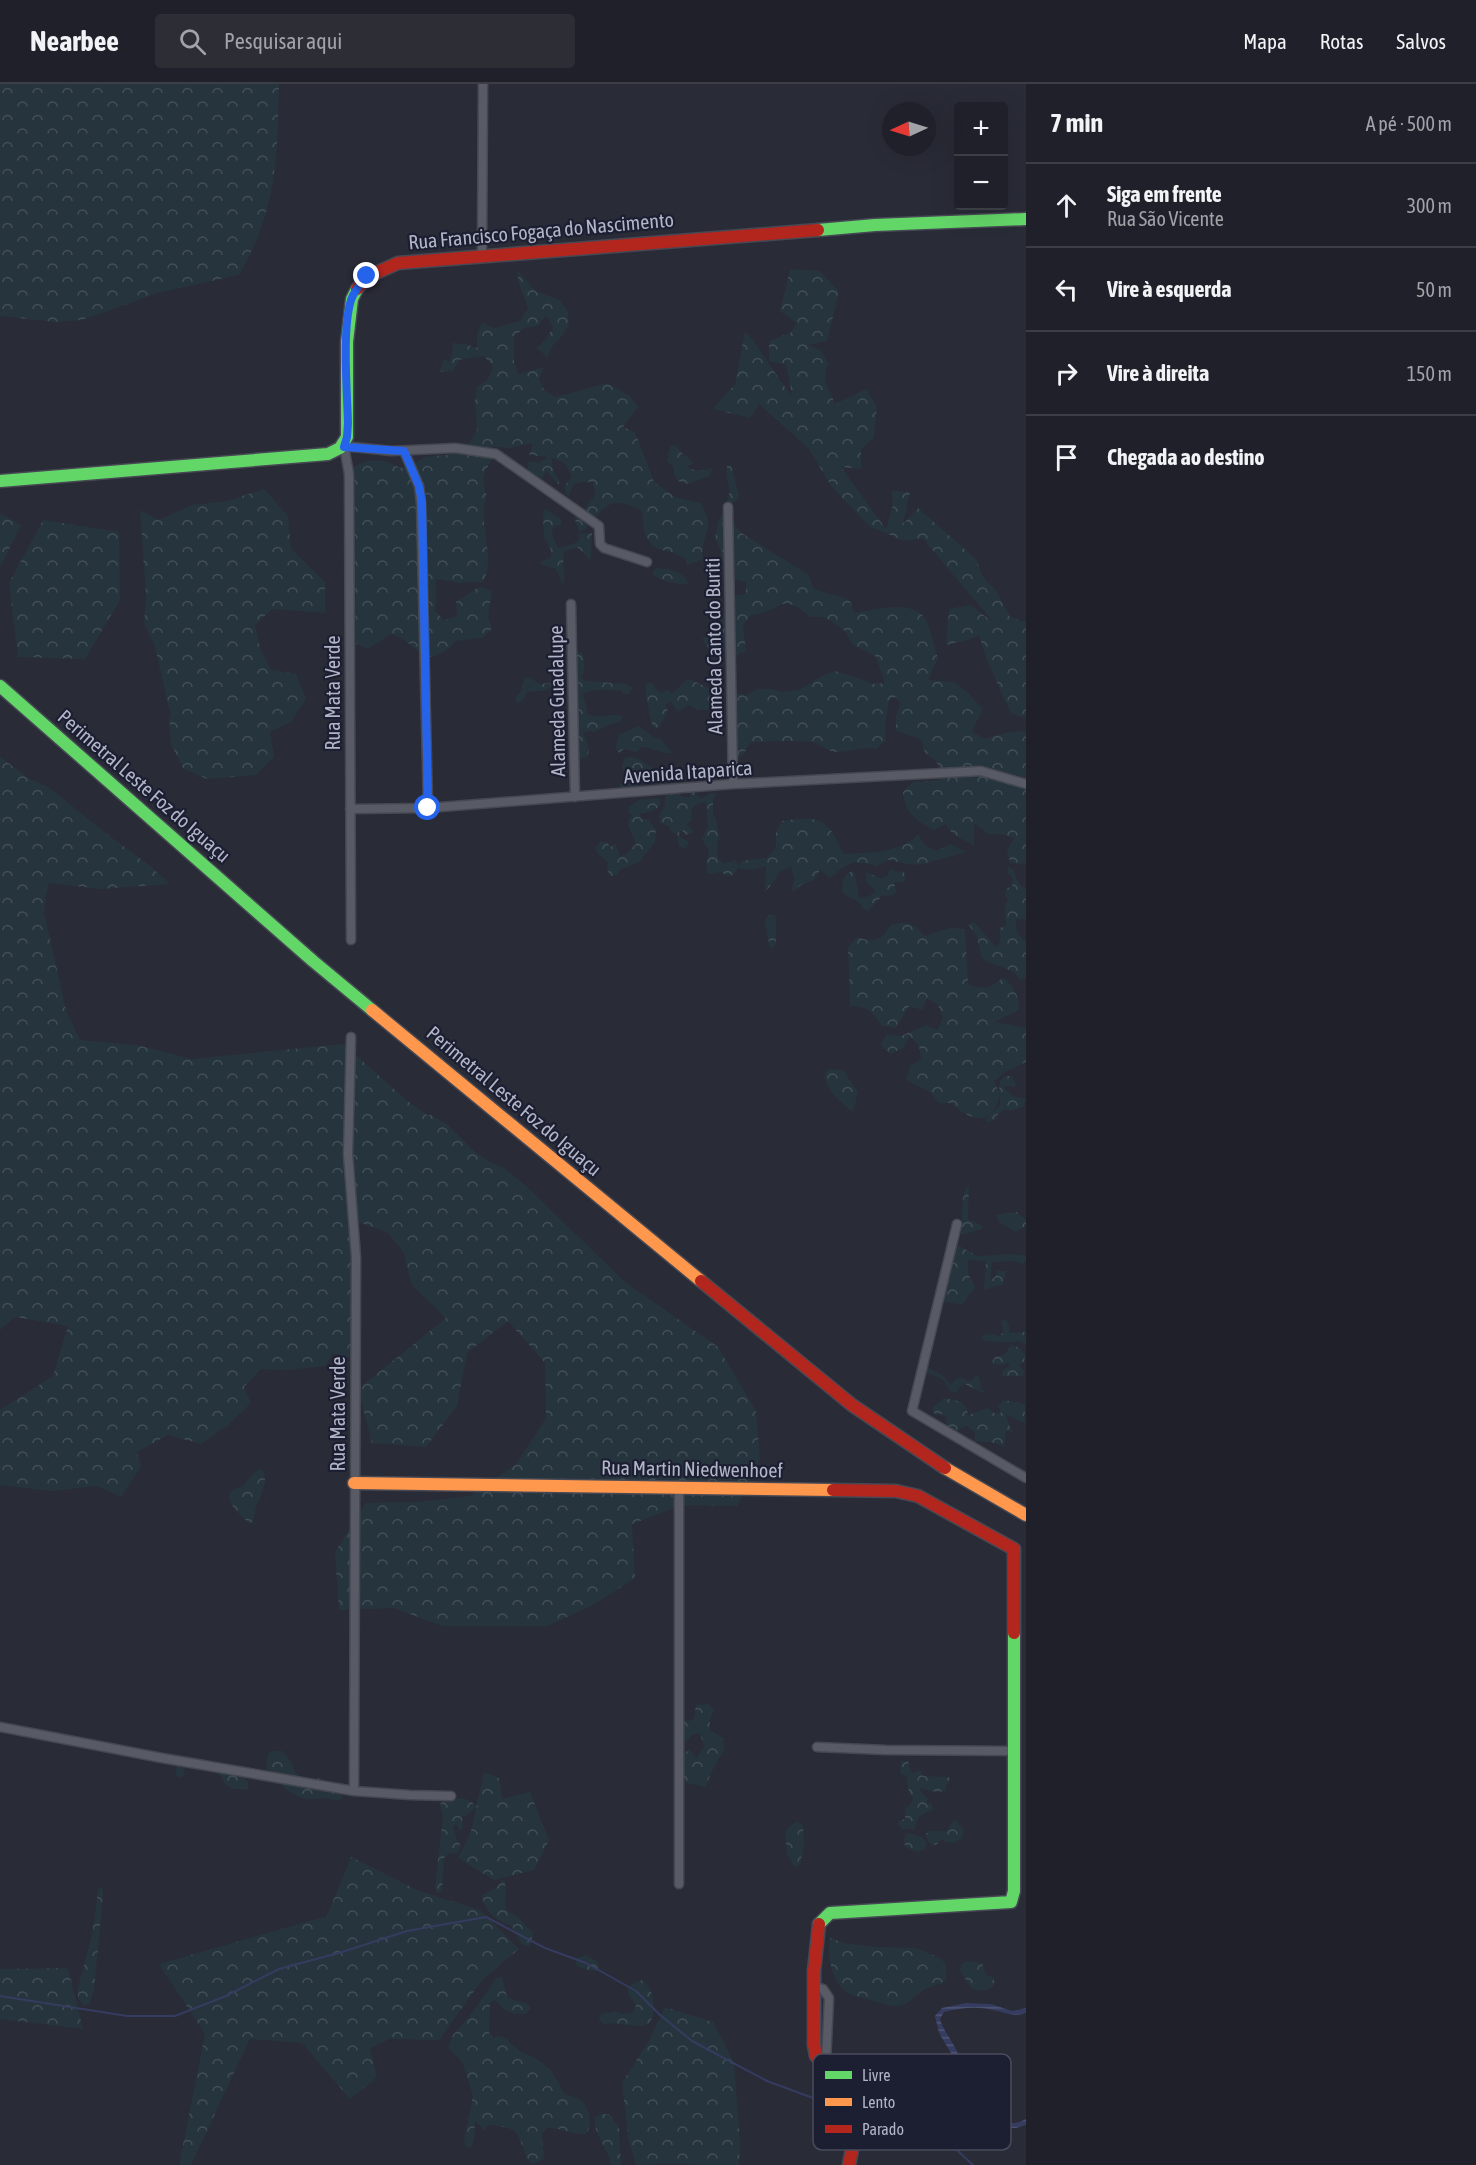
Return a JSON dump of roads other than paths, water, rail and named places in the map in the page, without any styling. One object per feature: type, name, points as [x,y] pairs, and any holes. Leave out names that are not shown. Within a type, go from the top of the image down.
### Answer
[{"type":"main road","name":"Rua Francisco Fogaça do Nascimento","points":[[344,447],[348,423],[348,317],[352,299],[367,276],[398,262],[875,225],[1026,219]]},
{"type":"main road","points":[[0,481],[328,454],[344,447]]},
{"type":"main road","name":"Perimetral Leste Foz do Iguaçu","points":[[0,686],[313,961],[852,1405],[913,1448],[984,1493],[1026,1515]]},
{"type":"main road","name":"Rua Martin Niedwenhoef","points":[[354,1483],[896,1491],[918,1496],[1014,1550],[1014,1751]]},
{"type":"main road","points":[[816,2054],[813,2040],[813,1987],[818,1927],[823,1918],[830,1914],[1011,1902],[1014,1891],[1014,1751]]},
{"type":"main road","points":[[849,2165],[852,2150]]},
{"type":"street","points":[[482,255],[483,84]]},
{"type":"street","points":[[344,447],[404,451],[455,448],[495,454],[599,526],[600,544],[604,548],[646,562]]},
{"type":"street","name":"Rua Mata Verde","points":[[344,447],[349,474],[351,940]]},
{"type":"street","points":[[404,451],[419,486],[422,502],[428,808]]},
{"type":"street","name":"Alameda Canto do Buriti","points":[[728,507],[733,784]]},
{"type":"street","name":"Alameda Guadalupe","points":[[571,604],[575,797]]},
{"type":"street","name":"Avenida Itaparica","points":[[350,809],[428,808],[733,784],[981,771],[1026,783]]},
{"type":"street","name":"Rua Mata Verde","points":[[351,1037],[348,1154],[356,1257],[354,1791]]},
{"type":"street","points":[[957,1224],[912,1411],[1026,1478]]},
{"type":"street","points":[[679,1488],[679,1884]]},
{"type":"street","points":[[0,1727],[354,1791],[410,1796],[451,1796]]},
{"type":"street","points":[[817,1747],[1014,1751]]},
{"type":"water","points":[[966,2003],[991,2004],[1012,2011],[1026,2008],[1026,2013],[1017,2015],[975,2008],[944,2012],[940,2019],[958,2054],[951,2054],[939,2033],[935,2016],[942,2008]]},
{"type":"water","points":[[1026,2119],[1026,2125],[1011,2128],[1011,2123]]},
{"type":"waterway","points":[[0,1996],[127,2016],[175,2016],[226,1996],[279,1969],[407,1931],[486,1917],[545,1948],[586,1963],[636,1991],[659,2014],[692,2041],[767,2081],[813,2098]]},
{"type":"waterway","points":[[957,2150],[973,2165]]}]
